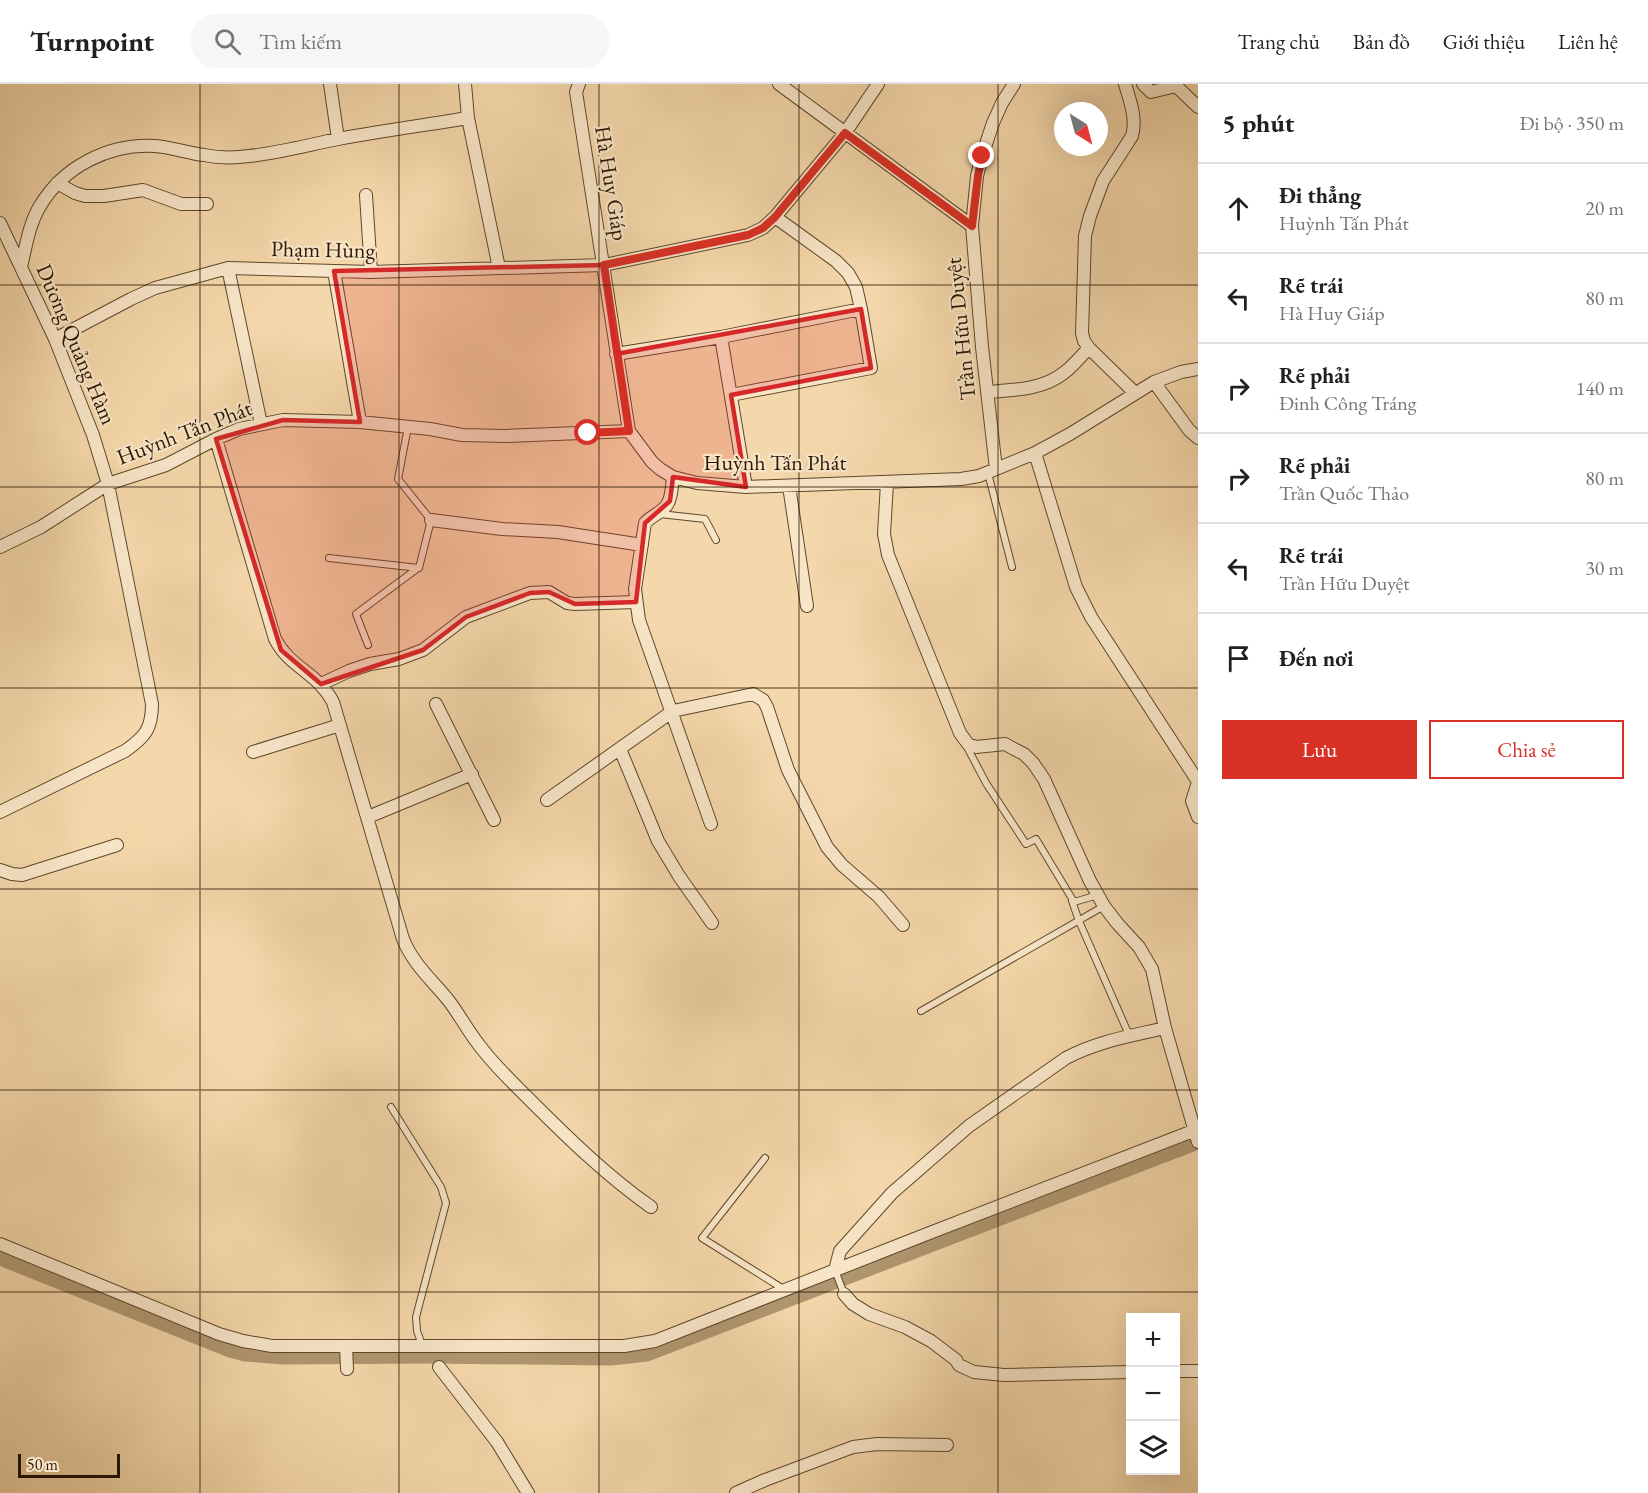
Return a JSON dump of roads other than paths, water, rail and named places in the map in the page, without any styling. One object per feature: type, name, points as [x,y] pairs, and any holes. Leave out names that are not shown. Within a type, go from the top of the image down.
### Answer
[{"type":"street","points":[[330,84],[338,139]]},
{"type":"street","points":[[465,84],[468,118],[499,268]]},
{"type":"street","name":"Hà Huy Giáp","points":[[579,84],[576,93],[629,431]]},
{"type":"street","points":[[779,84],[972,226]]},
{"type":"street","name":"Phạm Hùng","points":[[55,339],[155,288],[228,268],[371,272],[604,265],[748,235],[763,228],[775,217],[845,133],[878,84]]},
{"type":"street","name":"Trần Hữu Duyệt","points":[[992,471],[972,226],[982,156],[993,123],[1014,84]]},
{"type":"street","points":[[1125,84],[1134,128],[1132,136],[1103,181],[1084,236],[1082,333],[1089,348],[1135,393]]},
{"type":"street","points":[[1143,84],[1151,92],[1176,86],[1198,107]]},
{"type":"street","points":[[21,267],[30,229],[39,207],[57,183],[73,169],[109,151],[133,146],[156,146],[227,158],[279,152],[338,139],[468,118]]},
{"type":"street","points":[[57,183],[85,196],[104,196],[144,190],[181,204],[207,204]]},
{"type":"street","points":[[366,195],[371,272]]},
{"type":"street","points":[[730,395],[871,368],[856,287],[848,273],[836,261],[775,217]]},
{"type":"street","name":"Dương Quảng Hàm","points":[[0,223],[55,339],[93,435],[108,484],[152,704],[152,718],[148,730],[140,741],[125,751],[0,812]]},
{"type":"street","points":[[228,268],[261,424]]},
{"type":"street","points":[[334,271],[360,422]]},
{"type":"street","points":[[616,354],[721,337],[861,309]]},
{"type":"street","points":[[721,337],[746,487]]},
{"type":"street","points":[[987,392],[1021,390],[1054,380],[1071,368],[1089,348]]},
{"type":"street","name":"Huỳnh Tấn Phát","points":[[0,547],[41,527],[108,484],[166,465],[239,429],[283,420],[360,422],[462,435],[505,436],[629,431],[652,462],[673,477],[698,483],[746,487],[962,479],[979,476],[1035,453],[1154,382],[1181,372],[1198,369]]},
{"type":"street","points":[[1154,382],[1189,430],[1198,438]]},
{"type":"street","points":[[216,439],[275,639],[290,660],[327,690],[333,702],[408,952],[449,1001],[482,1050],[558,1128],[618,1182],[651,1207]]},
{"type":"street","points":[[1035,453],[1082,601],[1198,782],[1192,801],[1197,815]]},
{"type":"street","points":[[673,477],[670,501],[645,524],[635,589],[636,602],[644,636],[673,711],[711,824]]},
{"type":"street","points":[[0,1244],[219,1334],[272,1346],[624,1346],[655,1341],[835,1270],[1197,1134],[1165,1028],[1152,969],[1139,946],[1117,923],[1101,901],[1079,860],[1044,779],[1024,754],[1005,744],[976,747],[963,739],[888,555],[884,534],[887,483]]},
{"type":"street","points":[[789,486],[807,606]]},
{"type":"street","points":[[431,520],[502,529],[558,532],[642,545]]},
{"type":"street","points":[[321,684],[370,664],[417,653],[433,644],[466,617],[530,593],[549,592],[567,603],[575,604],[636,602]]},
{"type":"street","points":[[547,800],[673,711],[753,694],[758,695],[767,707],[788,770],[827,847],[842,865],[879,897],[903,926]]},
{"type":"street","points":[[436,704],[494,820]]},
{"type":"street","points":[[253,752],[340,725]]},
{"type":"street","points":[[620,748],[658,841],[712,923]]},
{"type":"street","points":[[368,817],[472,774]]},
{"type":"street","points":[[0,870],[22,875],[117,845]]},
{"type":"street","points":[[835,1270],[840,1251],[892,1193],[969,1126],[1066,1058],[1098,1043],[1165,1028]]},
{"type":"street","points":[[844,1294],[853,1304],[868,1314],[905,1327],[931,1341],[956,1360],[959,1365],[974,1372],[1004,1375],[1126,1372]]},
{"type":"street","points":[[346,1346],[347,1370]]},
{"type":"street","points":[[439,1366],[497,1442],[528,1493]]},
{"type":"street","points":[[1180,1371],[1198,1371]]},
{"type":"street","points":[[736,1493],[853,1447],[877,1444],[947,1445]]},
{"type":"lane","points":[[368,645],[356,614],[418,568],[431,520],[398,479],[408,427]]},
{"type":"lane","points":[[992,471],[1012,567]]},
{"type":"lane","points":[[657,513],[705,519],[717,540]]},
{"type":"lane","points":[[329,558],[418,568]]},
{"type":"lane","points":[[963,739],[986,783],[1026,844],[1036,839],[1071,898],[1130,1036]]},
{"type":"lane","points":[[1071,898],[1074,902],[1101,901]]},
{"type":"lane","points":[[921,1011],[1079,921],[1101,901]]},
{"type":"lane","points":[[391,1107],[441,1187],[446,1203],[416,1317],[417,1331],[422,1346]]},
{"type":"lane","points":[[765,1158],[702,1238],[786,1290]]},
{"type":"lane","points":[[835,1270],[844,1294]]},
{"type":"waterway","points":[[0,1258],[245,1354],[284,1357],[611,1358],[647,1354],[1198,1142]]}]
